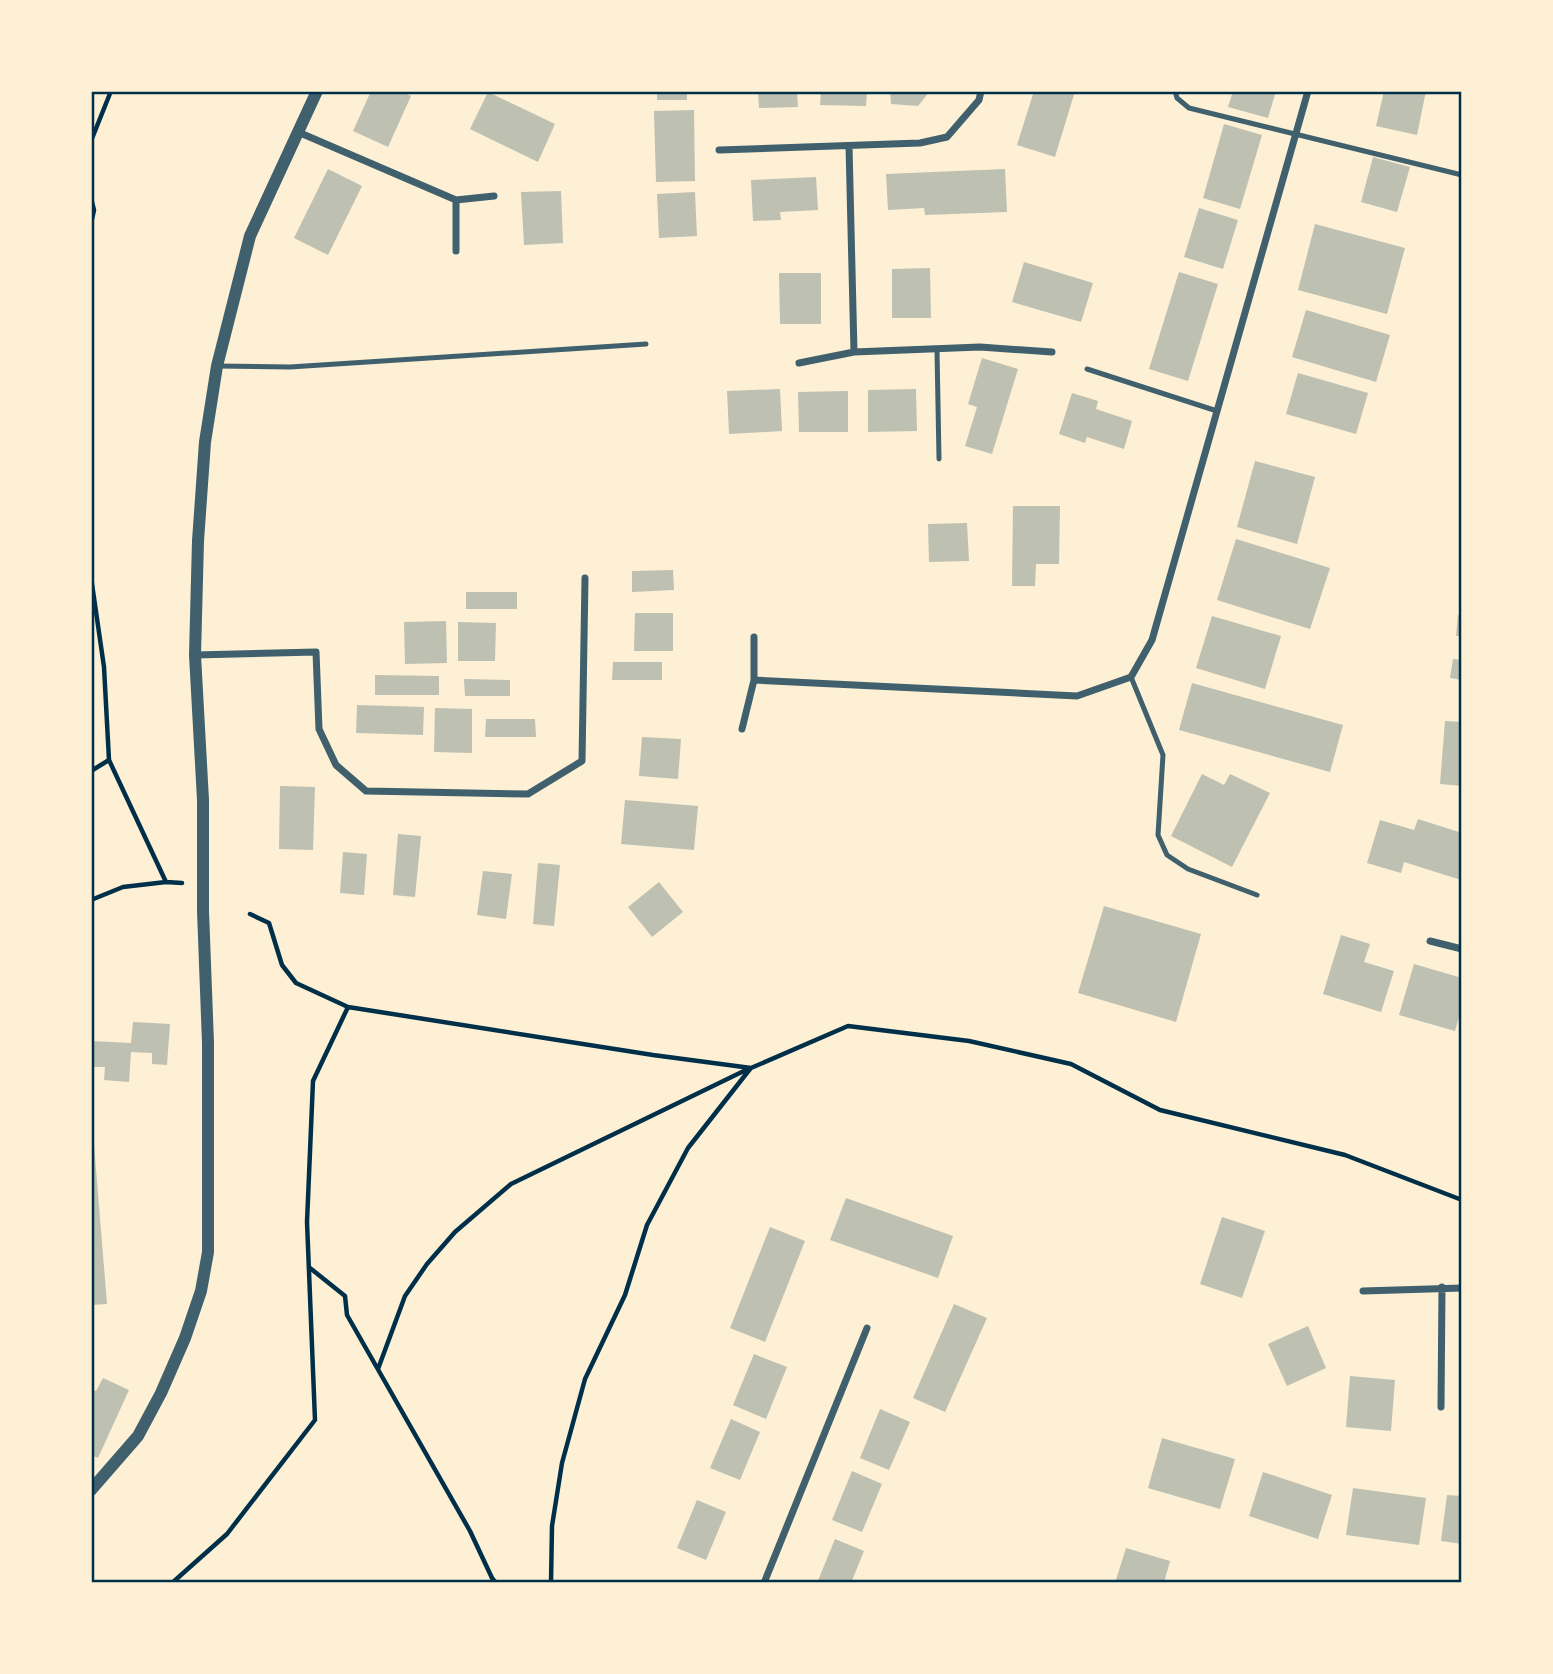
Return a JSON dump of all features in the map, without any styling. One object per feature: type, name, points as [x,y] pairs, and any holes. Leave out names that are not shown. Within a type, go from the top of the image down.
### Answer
[{"type":"street","points":[[92,1488],[138,1436],[162,1393],[201,1290],[208,1252],[208,1042],[203,800],[195,655],[198,541],[205,442],[217,366],[250,236],[317,91]]},
{"type":"street","points":[[719,150],[920,143],[947,136],[979,100],[981,91]]},
{"type":"street","points":[[754,680],[1077,696],[1131,677],[1152,640],[1308,91]]},
{"type":"street","points":[[298,131],[456,200],[494,196]]},
{"type":"street","points":[[849,146],[854,352]]},
{"type":"street","points":[[456,200],[456,251]]},
{"type":"street","points":[[799,363],[854,352],[980,347],[1052,352]]},
{"type":"street","points":[[195,655],[316,652],[319,729],[336,765],[366,791],[528,794],[582,761],[585,578]]},
{"type":"street","points":[[742,729],[754,680],[754,637]]},
{"type":"street","points":[[1430,941],[1462,949]]},
{"type":"street","points":[[1441,1407],[1442,1287]]},
{"type":"street","points":[[1363,1291],[1462,1288]]},
{"type":"street","points":[[764,1583],[867,1328]]},
{"type":"lane","points":[[1175,91],[1177,98],[1189,108],[1462,175]]},
{"type":"lane","points":[[217,366],[290,367],[646,344]]},
{"type":"lane","points":[[937,350],[939,459]]},
{"type":"lane","points":[[1087,369],[1217,411]]},
{"type":"lane","points":[[1131,677],[1163,755],[1158,835],[1167,855],[1188,869],[1257,895]]},
{"type":"path","points":[[91,141],[111,91]]},
{"type":"path","points":[[91,198],[94,210],[91,224]]},
{"type":"path","points":[[91,577],[104,667],[109,760],[166,882]]},
{"type":"path","points":[[91,771],[109,760]]},
{"type":"path","points":[[91,900],[122,887],[166,882],[203,884]]},
{"type":"path","points":[[250,914],[269,923],[282,965],[296,983],[348,1007],[751,1068]]},
{"type":"path","points":[[172,1583],[227,1534],[315,1420],[307,1222],[313,1081],[348,1007]]},
{"type":"path","points":[[378,1369],[405,1296],[427,1264],[455,1232],[511,1184],[751,1068],[848,1026],[969,1041],[1070,1064],[1160,1110],[1345,1155],[1462,1200]]},
{"type":"path","points":[[551,1583],[552,1526],[562,1463],[585,1379],[625,1295],[647,1225],[688,1148],[751,1068]]},
{"type":"path","points":[[309,1267],[345,1296],[347,1315],[470,1531],[496,1583]]},
{"type":"building","points":[[371,91],[401,91],[411,96],[388,147],[353,131]]},
{"type":"building","points":[[657,91],[687,91],[687,100],[657,100]]},
{"type":"building","points":[[758,91],[797,91],[798,107],[759,108]]},
{"type":"building","points":[[821,91],[867,91],[866,106],[820,105]]},
{"type":"building","points":[[890,91],[930,91],[918,106],[891,104]]},
{"type":"building","points":[[1034,91],[1075,91],[1055,157],[1017,145]]},
{"type":"building","points":[[1233,91],[1276,91],[1268,118],[1228,107]]},
{"type":"building","points":[[1384,91],[1426,91],[1417,135],[1376,126]]},
{"type":"building","points":[[488,92],[555,124],[538,162],[470,129]]},
{"type":"building","points":[[694,110],[695,181],[656,182],[654,111]]},
{"type":"building","points":[[1224,124],[1262,135],[1240,209],[1203,198]]},
{"type":"building","points":[[1373,157],[1410,167],[1397,212],[1361,202]]},
{"type":"building","points":[[328,169],[362,186],[328,255],[294,238]]},
{"type":"building","points":[[1005,169],[1007,212],[925,215],[924,208],[888,210],[886,174]]},
{"type":"building","points":[[816,177],[818,210],[780,212],[781,220],[753,221],[751,180]]},
{"type":"building","points":[[561,191],[563,243],[524,245],[521,192]]},
{"type":"building","points":[[695,192],[697,236],[659,238],[657,194]]},
{"type":"building","points":[[1199,208],[1238,220],[1223,269],[1184,257]]},
{"type":"building","points":[[1315,224],[1405,248],[1387,314],[1298,290]]},
{"type":"building","points":[[1024,262],[1093,283],[1081,322],[1012,302]]},
{"type":"building","points":[[930,268],[931,318],[892,318],[892,269]]},
{"type":"building","points":[[1179,272],[1218,284],[1188,381],[1149,369]]},
{"type":"building","points":[[779,273],[821,273],[821,324],[780,324]]},
{"type":"building","points":[[1306,310],[1390,335],[1376,382],[1292,357]]},
{"type":"building","points":[[982,358],[1018,369],[992,454],[965,446],[977,407],[968,404]]},
{"type":"building","points":[[1298,373],[1368,393],[1356,434],[1286,414]]},
{"type":"building","points":[[780,389],[782,431],[729,434],[727,391]]},
{"type":"building","points":[[916,389],[917,431],[868,432],[868,390]]},
{"type":"building","points":[[848,391],[848,432],[799,432],[798,392]]},
{"type":"building","points":[[1072,393],[1098,401],[1096,409],[1132,421],[1124,449],[1087,437],[1085,443],[1059,434]]},
{"type":"building","points":[[1255,461],[1315,477],[1297,544],[1237,527]]},
{"type":"building","points":[[1013,506],[1060,506],[1059,564],[1036,564],[1035,586],[1012,586]]},
{"type":"building","points":[[967,523],[969,561],[929,562],[928,524]]},
{"type":"building","points":[[1236,539],[1330,568],[1310,629],[1217,600]]},
{"type":"building","points":[[673,570],[674,590],[632,592],[632,571]]},
{"type":"building","points":[[466,592],[517,592],[517,609],[466,609]]},
{"type":"building","points":[[635,613],[673,613],[673,651],[634,651]]},
{"type":"building","points":[[1458,615],[1462,615],[1462,636],[1456,636]]},
{"type":"building","points":[[1212,616],[1281,636],[1265,689],[1196,668]]},
{"type":"building","points":[[446,621],[447,663],[405,664],[404,622]]},
{"type":"building","points":[[458,622],[496,623],[495,661],[458,661]]},
{"type":"building","points":[[1453,659],[1462,660],[1462,680],[1450,678]]},
{"type":"building","points":[[613,662],[662,662],[662,680],[612,680]]},
{"type":"building","points":[[375,675],[439,676],[439,695],[375,695]]},
{"type":"building","points":[[464,679],[510,680],[510,696],[465,696]]},
{"type":"building","points":[[1192,683],[1343,725],[1330,772],[1179,730]]},
{"type":"building","points":[[357,705],[424,707],[423,735],[356,733]]},
{"type":"building","points":[[435,708],[472,709],[472,753],[434,752]]},
{"type":"building","points":[[486,719],[535,719],[536,737],[485,737]]},
{"type":"building","points":[[1445,721],[1462,722],[1462,786],[1440,784]]},
{"type":"building","points":[[642,737],[681,739],[678,779],[639,776]]},
{"type":"building","points":[[1202,774],[1224,785],[1230,774],[1270,793],[1232,867],[1171,836]]},
{"type":"building","points":[[280,786],[315,787],[313,850],[279,849]]},
{"type":"building","points":[[625,800],[698,806],[694,850],[621,844]]},
{"type":"building","points":[[1418,819],[1462,833],[1461,880],[1404,862],[1401,873],[1367,863],[1380,820],[1414,830]]},
{"type":"building","points":[[398,834],[421,836],[415,897],[393,895]]},
{"type":"building","points":[[343,852],[367,854],[364,895],[340,893]]},
{"type":"building","points":[[538,863],[560,865],[554,926],[533,924]]},
{"type":"building","points":[[483,871],[512,874],[506,919],[477,915]]},
{"type":"building","points":[[659,882],[683,912],[652,937],[628,907]]},
{"type":"building","points":[[1104,906],[1201,934],[1176,1022],[1078,993]]},
{"type":"building","points":[[1341,935],[1370,944],[1364,962],[1394,971],[1381,1012],[1323,994]]},
{"type":"building","points":[[1414,964],[1462,978],[1462,1006],[1455,1031],[1399,1015]]},
{"type":"building","points":[[133,1022],[170,1024],[167,1065],[152,1064],[152,1053],[131,1052],[129,1082],[104,1080],[105,1067],[91,1067],[91,1041],[131,1043]]},
{"type":"building","points":[[91,1144],[94,1144],[107,1304],[91,1305]]},
{"type":"building","points":[[846,1198],[953,1236],[938,1278],[830,1240]]},
{"type":"building","points":[[1222,1217],[1265,1231],[1242,1298],[1200,1284]]},
{"type":"building","points":[[770,1227],[805,1241],[765,1342],[730,1328]]},
{"type":"building","points":[[954,1304],[987,1318],[945,1412],[913,1398]]},
{"type":"building","points":[[1308,1326],[1326,1368],[1287,1386],[1268,1344]]},
{"type":"building","points":[[754,1354],[787,1367],[766,1419],[733,1405]]},
{"type":"building","points":[[1350,1376],[1395,1380],[1391,1431],[1346,1427]]},
{"type":"building","points":[[103,1378],[129,1390],[98,1458],[91,1455],[91,1389],[96,1391]]},
{"type":"building","points":[[880,1409],[910,1422],[889,1470],[860,1458]]},
{"type":"building","points":[[731,1419],[760,1432],[740,1480],[710,1468]]},
{"type":"building","points":[[1162,1438],[1235,1459],[1220,1509],[1148,1488]]},
{"type":"building","points":[[852,1471],[882,1484],[862,1532],[832,1520]]},
{"type":"building","points":[[1263,1472],[1332,1495],[1318,1539],[1249,1516]]},
{"type":"building","points":[[1353,1488],[1426,1498],[1419,1545],[1346,1535]]},
{"type":"building","points":[[1447,1495],[1462,1496],[1462,1544],[1441,1541]]},
{"type":"building","points":[[697,1500],[726,1512],[706,1560],[677,1548]]},
{"type":"building","points":[[835,1539],[864,1551],[851,1583],[817,1583]]},
{"type":"building","points":[[1126,1548],[1170,1561],[1164,1583],[1115,1583]]}]
